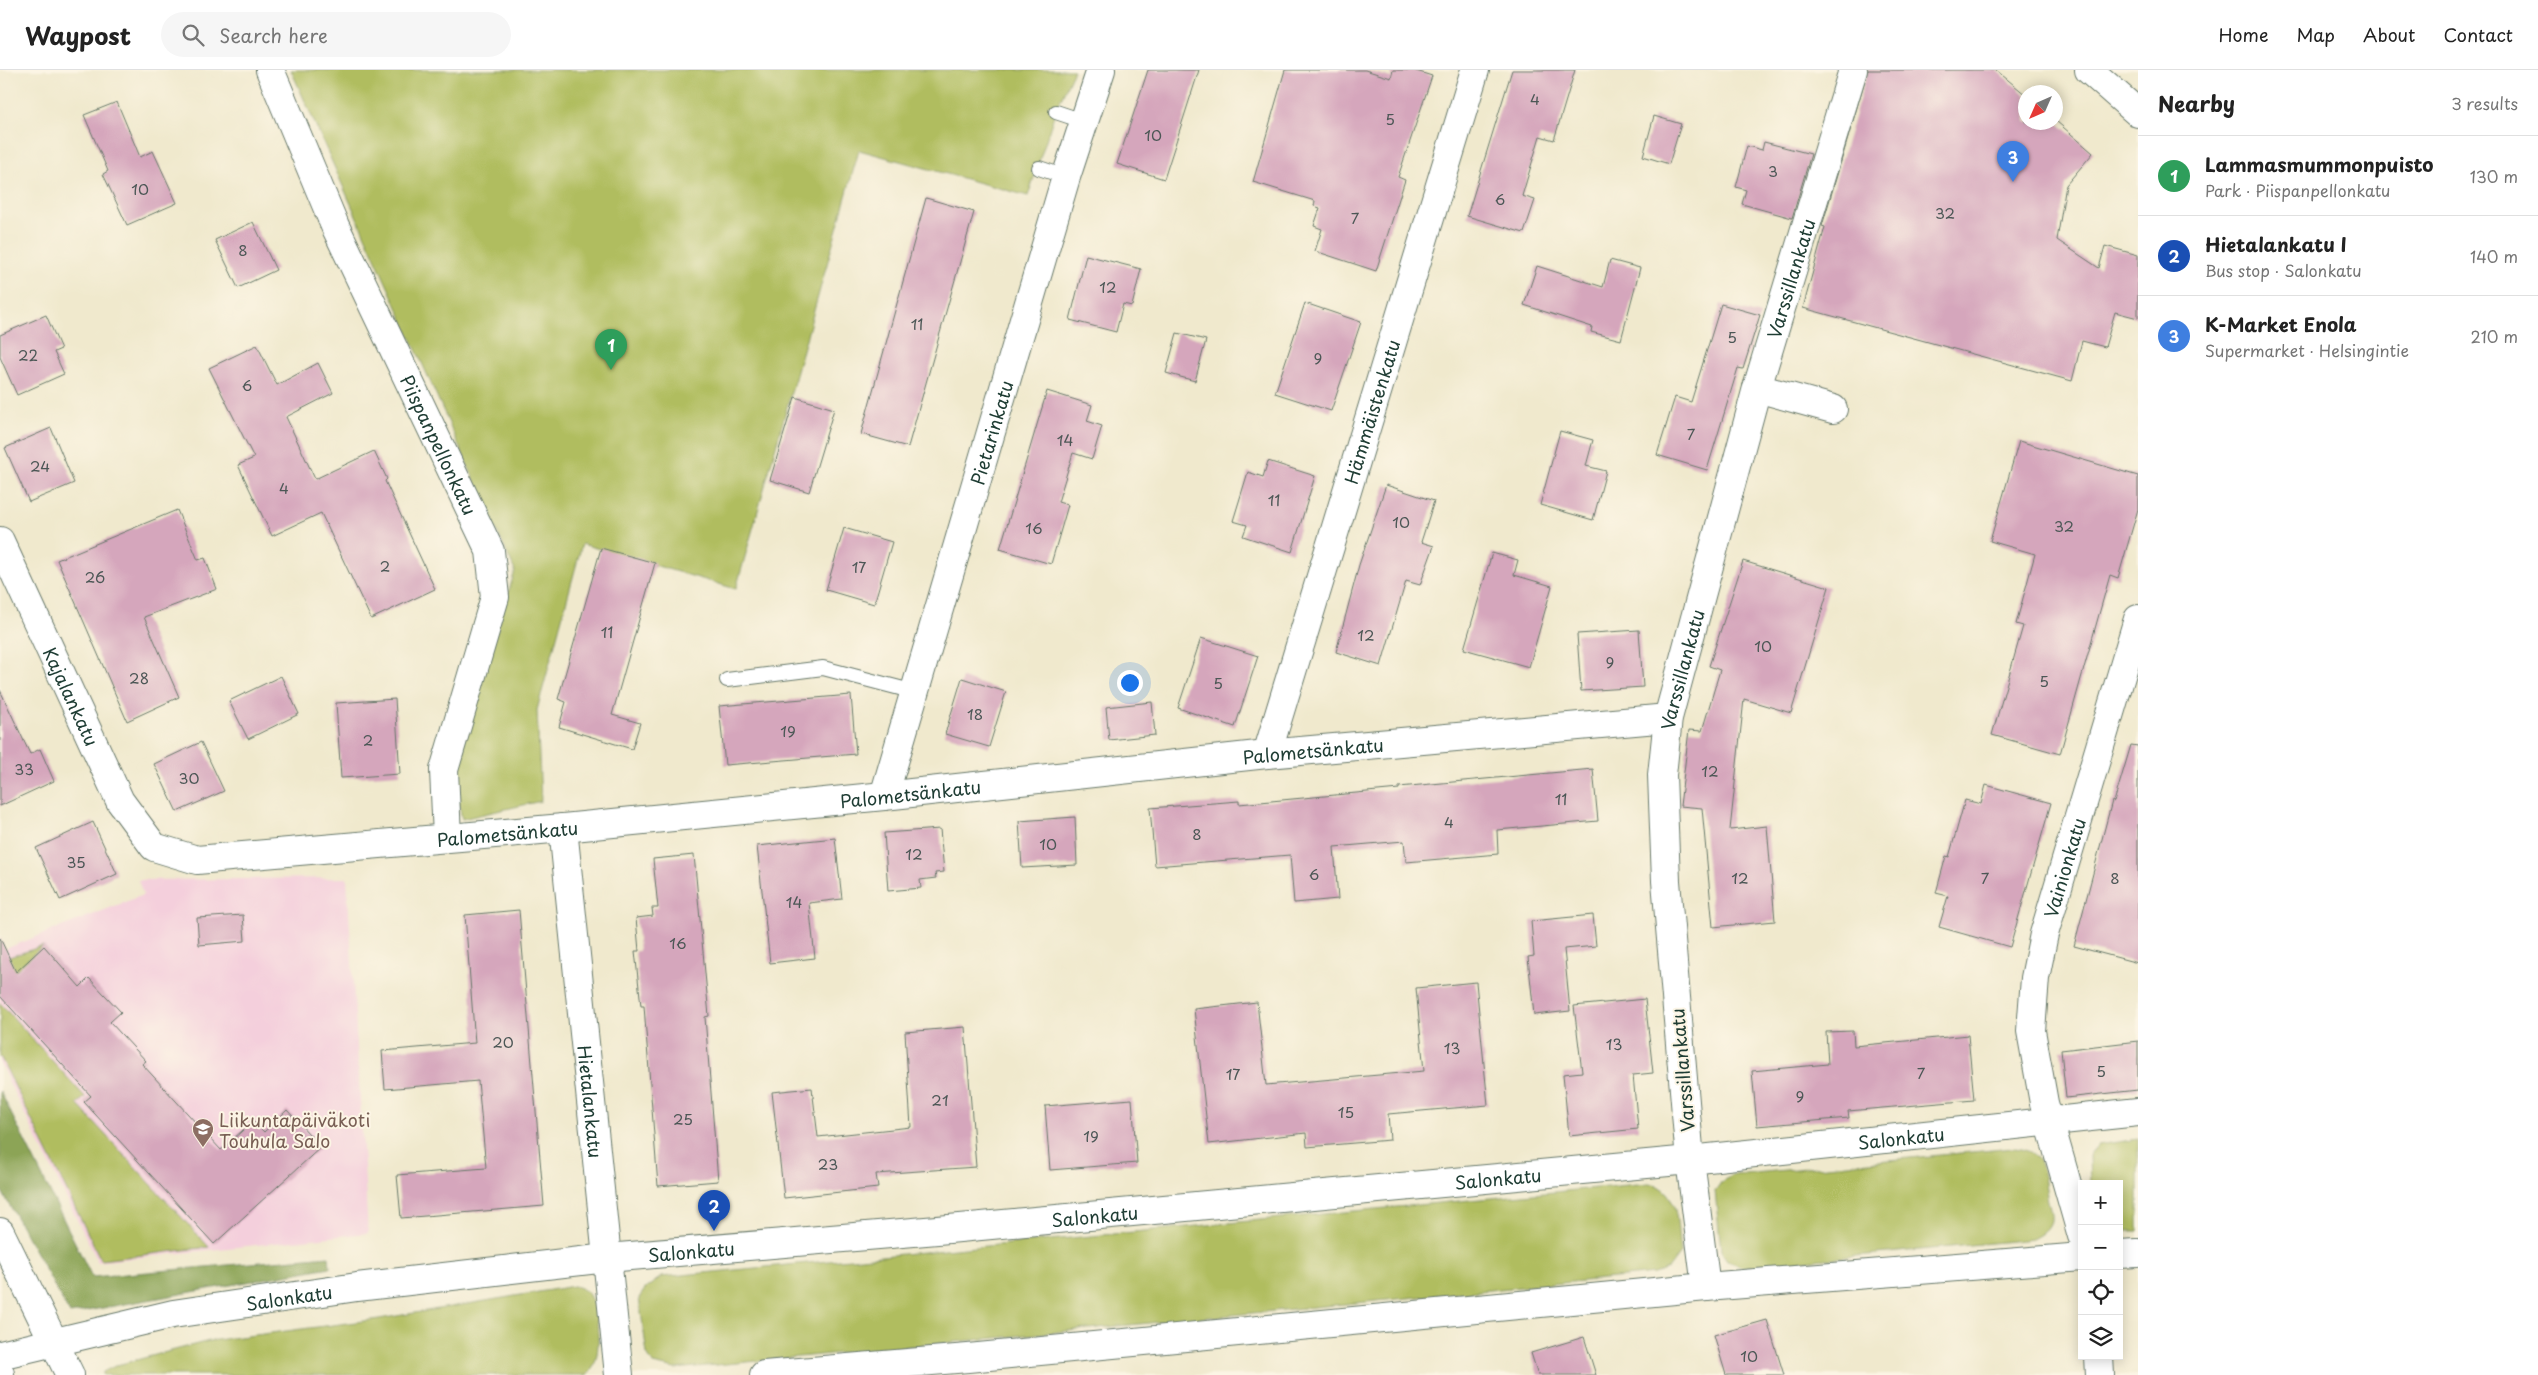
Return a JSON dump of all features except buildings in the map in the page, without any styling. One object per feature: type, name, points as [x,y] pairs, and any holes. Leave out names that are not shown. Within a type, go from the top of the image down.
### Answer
[{"type":"street","name":"Piispanpellonkatu","points":[[270,70],[335,226],[490,552],[495,598],[444,770],[447,836]]},
{"type":"street","name":"Pietarinkatu","points":[[884,796],[1066,177],[1101,70]]},
{"type":"street","name":"Hämmäistenkatu","points":[[1267,754],[1475,70]]},
{"type":"street","name":"Varssillankatu","points":[[1706,1286],[1690,1160],[1666,881],[1662,775],[1668,718],[1757,388],[1853,70]]},
{"type":"street","points":[[2089,70],[2138,113]]},
{"type":"street","points":[[1757,388],[1833,409]]},
{"type":"street","name":"Kajalankatu","points":[[0,541],[120,800],[154,847]]},
{"type":"street","name":"Vainionkatu","points":[[2079,1225],[2044,1103],[2031,1031],[2035,978],[2044,934],[2138,619]]},
{"type":"street","name":"Palometsänkatu","points":[[154,847],[197,860],[447,836],[563,828],[884,796],[1267,754],[1668,718]]},
{"type":"street","name":"Hietalankatu","points":[[563,828],[618,1375]]},
{"type":"street","name":"Salonkatu","points":[[0,1356],[173,1314],[357,1287],[607,1258],[949,1229],[1690,1160],[2138,1112]]},
{"type":"street","points":[[0,1232],[70,1375]]},
{"type":"street","points":[[2123,1254],[2138,1253]]},
{"type":"street","points":[[764,1375],[968,1358],[1706,1286],[2078,1257]]},
{"type":"street","points":[[2099,1360],[2100,1375]]},
{"type":"lane","points":[[1056,112],[1083,121]]},
{"type":"lane","points":[[1039,168],[1066,177]]},
{"type":"lane","points":[[727,680],[823,668],[914,692]]},
{"type":"shaded area","name":"Liikuntapäiväkoti Touhula Salo","points":[[347,878],[368,1233],[98,1262],[0,1064],[0,951],[143,895],[138,880]]},
{"type":"green space","points":[[291,70],[1074,70],[1055,112],[1028,196],[859,150],[736,589],[582,544],[537,710],[541,801],[462,819],[452,772],[515,571]]},
{"type":"green space","points":[[43,946],[0,984],[0,960]]},
{"type":"green space","points":[[0,1003],[85,1097],[77,1104],[209,1247],[101,1260],[0,1056]]},
{"type":"green space","points":[[0,1091],[92,1277],[329,1256],[330,1267],[70,1314],[0,1188]]},
{"type":"green space","points":[[2138,1139],[2138,1231],[2123,1231],[2123,1180],[2090,1180],[2089,1155],[2098,1145]]},
{"type":"green space","points":[[2013,1148],[2023,1149],[2031,1153],[2040,1163],[2043,1171],[2051,1220],[2047,1229],[2033,1239],[1742,1267],[1728,1260],[1721,1250],[1715,1191],[1722,1181],[1734,1175]]},
{"type":"green space","points":[[1649,1183],[1667,1193],[1672,1201],[1677,1220],[1680,1253],[1668,1269],[1655,1274],[675,1369],[653,1364],[647,1354],[639,1298],[645,1289],[661,1277]]},
{"type":"green space","points":[[574,1286],[584,1290],[589,1295],[596,1314],[598,1350],[592,1370],[586,1375],[103,1375],[103,1372],[117,1365],[209,1341],[379,1319]]},
{"type":"place","name":"K-Market Enola","points":[[2013,182]]},
{"type":"place","name":"Lammasmummonpuisto","points":[[611,370]]},
{"type":"place","name":"Liikuntapäiväkoti Touhula Salo","points":[[203,1148]]},
{"type":"place","name":"Hietalankatu I","points":[[714,1231]]}]
